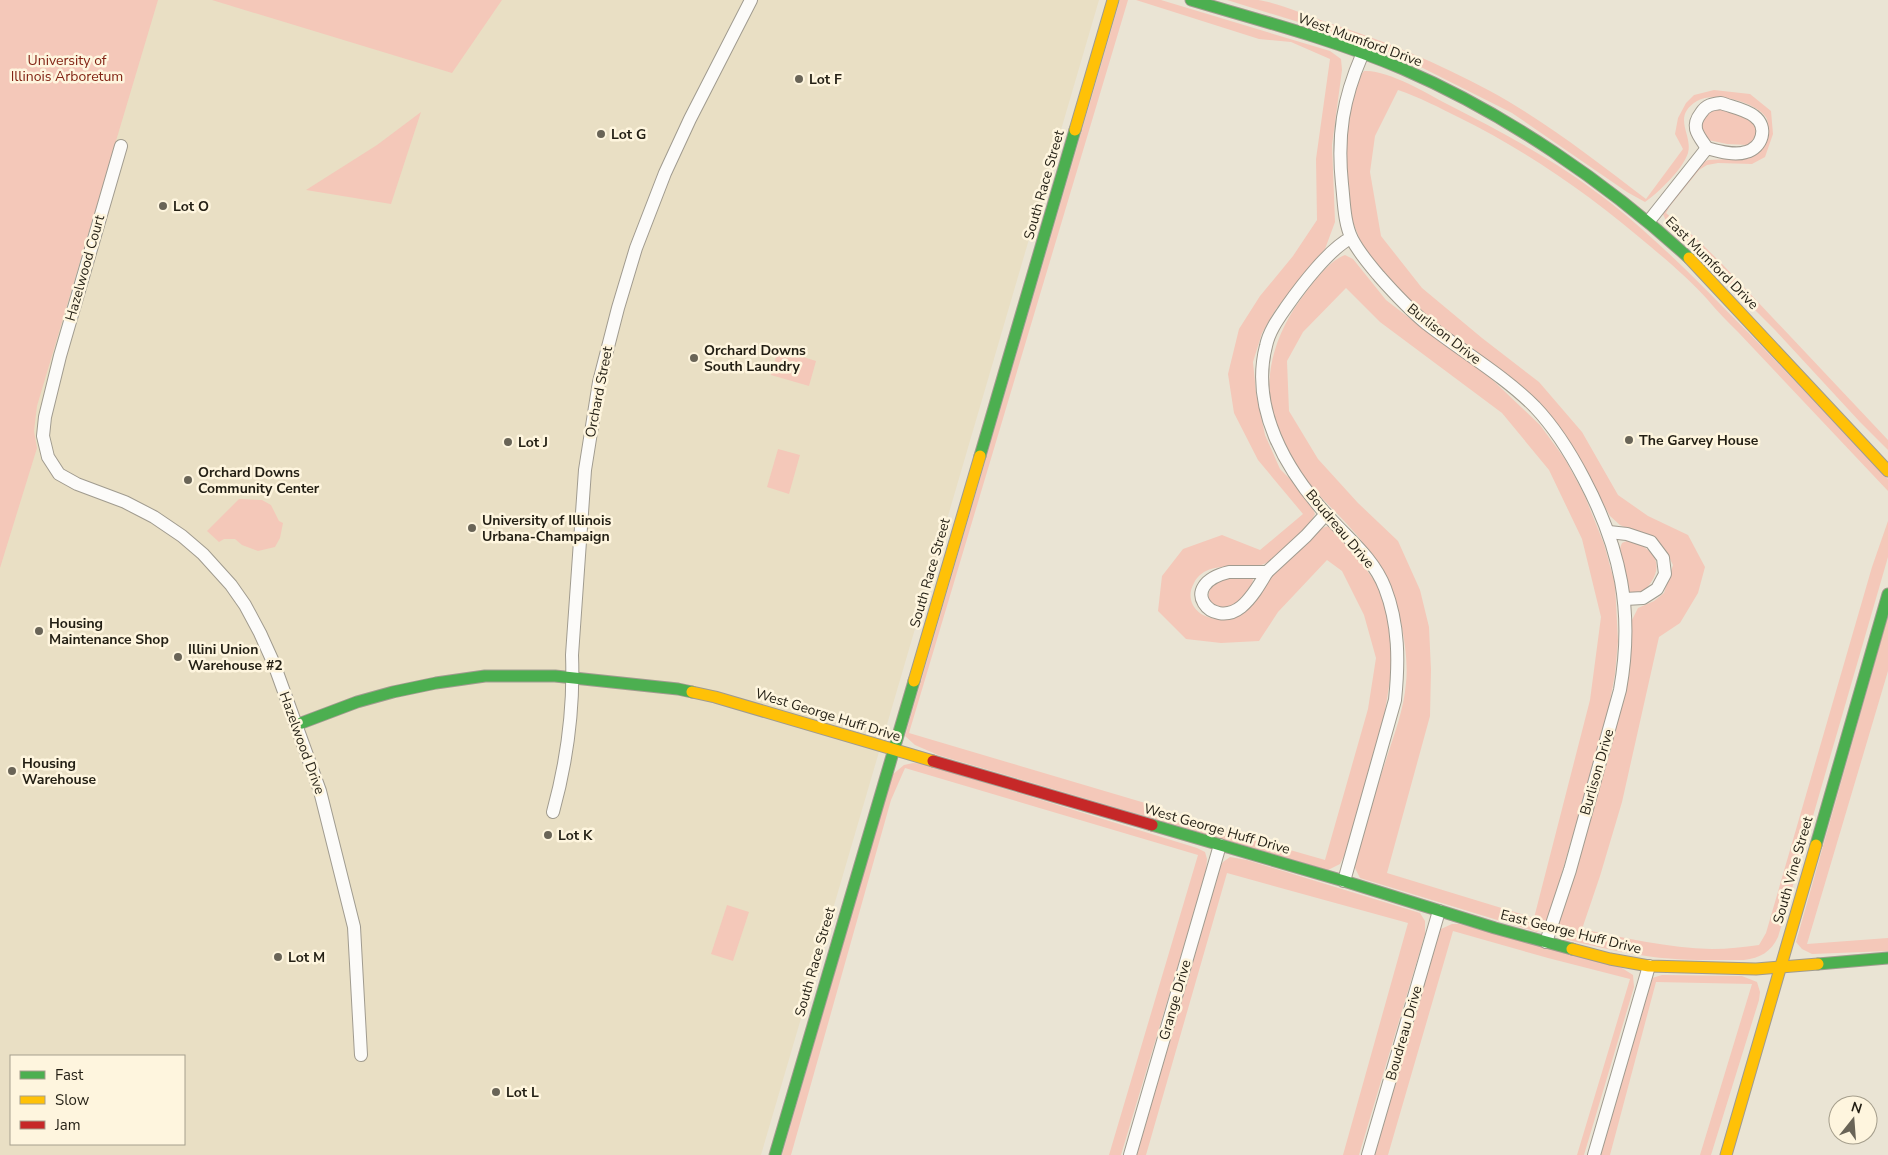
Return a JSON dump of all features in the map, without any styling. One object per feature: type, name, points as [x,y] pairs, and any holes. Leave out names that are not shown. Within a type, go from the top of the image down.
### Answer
[{"type":"street","name":"Orchard Street","points":[[553,812],[567,743],[573,678],[572,655],[585,470],[599,382],[610,336],[636,248],[664,173],[751,0]]},
{"type":"street","name":"South Race Street","points":[[775,1155],[1113,0]]},
{"type":"street","name":"West Mumford Drive","points":[[1191,0],[1315,37],[1402,69],[1485,110]]},
{"type":"street","name":"Burlison Drive","points":[[1362,55],[1346,99],[1340,139],[1341,173],[1346,215],[1352,238],[1362,256],[1398,297],[1426,323],[1515,388],[1536,408],[1559,438],[1578,467],[1600,509],[1609,532],[1625,599],[1626,635],[1624,668],[1620,690],[1570,870],[1546,942]]},
{"type":"street","points":[[1721,103],[1746,111],[1755,116],[1762,125],[1763,132],[1760,140],[1755,148],[1746,152],[1737,154],[1707,148],[1697,134],[1695,127],[1696,119],[1704,107],[1721,103]]},
{"type":"street","name":"East Mumford Drive","points":[[1485,110],[1543,145],[1649,221],[1692,260],[1888,471]]},
{"type":"street","name":"Hazelwood Court","points":[[52,390],[121,146]]},
{"type":"street","points":[[1649,221],[1707,148]]},
{"type":"street","name":"Boudreau Drive","points":[[1344,881],[1395,700],[1398,670],[1397,642],[1387,595],[1373,566],[1358,545],[1326,514],[1289,467],[1277,442],[1266,411],[1262,388],[1266,346],[1273,326],[1293,298],[1335,248],[1352,238]]},
{"type":"street","name":"Hazelwood Drive","points":[[52,390],[43,436],[48,457],[59,474],[77,484],[125,502],[154,517],[182,536],[203,554],[230,585],[245,605],[260,633],[274,664],[320,791],[354,927],[361,1055]]},
{"type":"street","points":[[1267,572],[1229,572],[1215,576],[1202,588],[1204,605],[1210,610],[1222,614],[1233,612],[1242,607],[1267,572],[1306,536],[1326,514]]},
{"type":"street","points":[[1609,532],[1627,534],[1651,542],[1663,558],[1665,574],[1657,589],[1642,598],[1625,599]]},
{"type":"street","name":"South Vine Street","points":[[1726,1155],[1888,594]]},
{"type":"street","name":"West George Huff Drive","points":[[296,725],[357,702],[393,692],[484,676],[555,676],[668,688],[715,697],[1344,881]]},
{"type":"street","name":"Grange Drive","points":[[1130,1155],[1220,845]]},
{"type":"street","name":"East George Huff Drive","points":[[1344,881],[1495,928],[1610,959],[1649,966],[1780,968],[1888,958]]},
{"type":"street","name":"Boudreau Drive","points":[[1368,1155],[1439,911]]},
{"type":"street","points":[[1594,1155],[1649,966]]},
{"type":"shaded area","name":"University of Illinois Urbana-Champaign","points":[[0,0],[1099,0],[761,1155],[0,1155]]},
{"type":"green space","name":"University of Illinois Arboretum","points":[[0,0],[158,0],[37,406],[34,431],[37,448],[0,568]]},
{"type":"green space","points":[[212,0],[502,0],[452,73]]},
{"type":"green space","points":[[1120,0],[1128,0],[909,733],[1162,808],[1185,820],[1325,860],[1368,709],[1376,658],[1364,615],[1342,571],[1327,560],[1278,612],[1259,641],[1221,643],[1186,639],[1158,611],[1162,576],[1183,549],[1222,535],[1260,550],[1303,514],[1258,460],[1234,413],[1228,374],[1239,329],[1260,296],[1293,256],[1317,220],[1316,159],[1330,59],[1291,42],[1259,39],[1136,0],[1161,0],[1330,51],[1341,59],[1342,70],[1332,145],[1335,222],[1325,249],[1276,309],[1262,333],[1253,362],[1256,393],[1265,435],[1280,469],[1308,497],[1315,514],[1310,524],[1301,534],[1266,563],[1253,566],[1215,568],[1199,576],[1191,591],[1191,599],[1198,612],[1212,618],[1221,619],[1229,617],[1237,611],[1268,576],[1287,562],[1311,536],[1329,526],[1346,541],[1378,586],[1389,621],[1392,655],[1384,717],[1348,848],[1340,864],[1328,870],[938,755],[915,745],[905,736]]},
{"type":"green space","points":[[1227,0],[1258,0],[1283,6],[1389,44],[1450,71],[1490,91],[1531,115],[1646,199],[1683,149],[1675,134],[1678,118],[1686,103],[1694,95],[1714,90],[1750,94],[1771,111],[1773,134],[1765,157],[1752,164],[1718,163],[1707,165],[1699,170],[1666,213],[1699,241],[1724,266],[1888,440],[1888,450],[1775,330],[1666,221],[1663,214],[1665,206],[1700,164],[1708,160],[1729,159],[1763,141],[1768,122],[1765,116],[1752,106],[1733,99],[1713,97],[1704,98],[1689,107],[1684,119],[1689,146],[1688,153],[1670,180],[1645,202],[1627,192],[1512,113],[1401,57],[1347,37]]},
{"type":"green space","points":[[1364,71],[1383,74],[1418,88],[1553,162],[1593,189],[1627,216],[1697,280],[1888,479],[1888,491],[1694,286],[1629,228],[1560,176],[1511,145],[1437,107],[1398,90],[1375,136],[1370,172],[1381,236],[1422,288],[1539,382],[1582,432],[1618,495],[1648,516],[1688,535],[1705,567],[1698,593],[1680,623],[1659,637],[1622,802],[1582,929],[1679,947],[1724,949],[1759,945],[1766,933],[1872,567],[1888,521],[1888,557],[1778,937],[1772,947],[1760,956],[1744,960],[1692,960],[1653,957],[1564,939],[1559,929],[1559,920],[1624,700],[1628,671],[1630,624],[1638,608],[1654,601],[1664,593],[1673,565],[1666,551],[1655,541],[1620,525],[1610,516],[1577,456],[1558,428],[1406,300],[1377,268],[1360,240],[1351,217],[1346,189],[1344,133],[1359,77]]},
{"type":"green space","points":[[1709,110],[1723,110],[1751,118],[1758,129],[1753,141],[1748,145],[1727,144],[1708,140],[1700,131],[1705,115]]},
{"type":"green space","points":[[421,112],[391,204],[306,190],[377,145]]},
{"type":"green space","points":[[1345,255],[1353,259],[1386,300],[1430,334],[1481,369],[1540,425],[1565,459],[1584,494],[1604,544],[1615,584],[1618,641],[1615,674],[1607,717],[1556,893],[1546,924],[1537,932],[1360,878],[1355,868],[1354,857],[1403,702],[1407,668],[1402,630],[1399,614],[1392,595],[1374,559],[1357,535],[1316,492],[1299,471],[1285,449],[1276,427],[1270,404],[1269,381],[1273,357],[1281,333],[1294,309],[1317,278],[1338,258]],"holes":[[[1346,288],[1380,322],[1502,413],[1549,470],[1582,539],[1601,617],[1590,700],[1534,918],[1387,873],[1430,716],[1431,670],[1429,627],[1420,590],[1398,541],[1358,503],[1318,459],[1289,411],[1287,361],[1303,332]]]},
{"type":"green space","points":[[778,349],[816,361],[809,386],[771,375]]},
{"type":"green space","points":[[778,449],[800,455],[789,494],[767,487]]},
{"type":"green space","points":[[239,499],[262,500],[271,505],[279,521],[283,523],[280,538],[275,547],[258,551],[242,545],[235,539],[224,539],[219,542],[207,531]]},
{"type":"green space","points":[[1629,540],[1648,550],[1654,556],[1656,563],[1653,578],[1640,595],[1631,594],[1627,590],[1620,548],[1622,543]]},
{"type":"green space","points":[[1239,577],[1250,577],[1253,579],[1244,595],[1229,609],[1219,608],[1212,604],[1208,598],[1211,584]]},
{"type":"green space","points":[[1888,616],[1888,671],[1807,944],[1888,938],[1888,951],[1812,954],[1802,949],[1796,942]]},
{"type":"green space","points":[[913,763],[924,764],[1205,852],[1207,859],[1206,872],[1121,1155],[1109,1155],[1198,855],[905,768],[891,800],[791,1155],[782,1155],[892,775],[904,765]]},
{"type":"green space","points":[[1230,857],[1247,860],[1420,913],[1425,921],[1425,934],[1359,1155],[1343,1155],[1408,923],[1227,873],[1146,1155],[1135,1155],[1217,872],[1223,862]]},
{"type":"green space","points":[[727,905],[749,912],[733,961],[711,954]]},
{"type":"green space","points":[[1452,924],[1459,924],[1622,968],[1633,975],[1634,987],[1584,1155],[1577,1155],[1630,979],[1453,931],[1388,1155],[1372,1155],[1435,942],[1441,929]]},
{"type":"green space","points":[[1662,975],[1742,976],[1757,982],[1760,992],[1711,1155],[1700,1155],[1752,984],[1656,982],[1610,1155],[1599,1155],[1652,978]]},
{"type":"traffic: fast","points":[[1191,0],[1351,49],[1403,69],[1441,87],[1517,128],[1554,152],[1624,203],[1689,258]]},
{"type":"traffic: fast","points":[[980,456],[1075,130]]},
{"type":"traffic: fast","points":[[1816,845],[1888,594]]},
{"type":"traffic: fast","points":[[296,725],[357,702],[393,692],[485,676],[555,676],[692,692]]},
{"type":"traffic: fast","points":[[775,1155],[914,681]]},
{"type":"traffic: fast","points":[[1152,825],[1344,881],[1495,928],[1572,949]]},
{"type":"traffic: fast","points":[[1818,964],[1888,958]]},
{"type":"traffic: slow","points":[[1075,130],[1113,0]]},
{"type":"traffic: slow","points":[[1689,258],[1888,471]]},
{"type":"traffic: slow","points":[[914,681],[980,456]]},
{"type":"traffic: slow","points":[[692,692],[715,697],[933,761]]},
{"type":"traffic: slow","points":[[1726,1155],[1816,845]]},
{"type":"traffic: slow","points":[[1572,949],[1610,959],[1649,966],[1756,969],[1818,964]]},
{"type":"traffic: jam","points":[[933,761],[1152,825]]},
{"type":"place","name":"Lot F","points":[[799,79]]},
{"type":"place","name":"Lot G","points":[[601,134]]},
{"type":"place","name":"Lot O","points":[[163,206]]},
{"type":"place","name":"Orchard Downs South Laundry","points":[[694,358]]},
{"type":"place","name":"The Garvey House","points":[[1629,440]]},
{"type":"place","name":"Lot J","points":[[508,442]]},
{"type":"place","name":"Orchard Downs Community Center","points":[[188,480]]},
{"type":"place","name":"University of Illinois Urbana-Champaign","points":[[472,528]]},
{"type":"place","name":"Housing Maintenance Shop","points":[[39,631]]},
{"type":"place","name":"Illini Union Warehouse #2","points":[[178,657]]},
{"type":"place","name":"Housing Warehouse","points":[[12,771]]},
{"type":"place","name":"Lot K","points":[[548,835]]},
{"type":"place","name":"Lot M","points":[[278,957]]},
{"type":"place","name":"Lot L","points":[[496,1092]]}]
